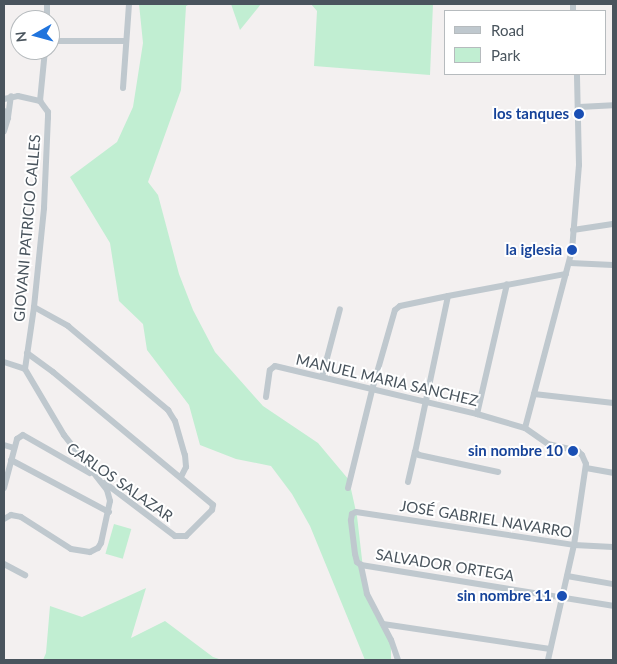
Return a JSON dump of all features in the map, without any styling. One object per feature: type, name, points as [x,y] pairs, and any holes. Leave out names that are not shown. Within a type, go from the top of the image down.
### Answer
[{"type":"street","points":[[123,88],[129,4]]},
{"type":"street","points":[[60,41],[126,41]]},
{"type":"street","name":"GIOVANI PATRICIO CALLES","points":[[25,369],[34,307],[44,208],[48,112],[40,101],[44,60]]},
{"type":"street","points":[[525,428],[570,263],[579,165],[577,75]]},
{"type":"street","points":[[4,131],[11,96]]},
{"type":"street","points":[[4,99],[11,96],[40,101]]},
{"type":"street","points":[[579,108],[613,105]]},
{"type":"street","points":[[4,110],[8,118]]},
{"type":"street","points":[[573,230],[613,224]]},
{"type":"street","points":[[570,263],[613,265]]},
{"type":"street","points":[[348,488],[392,315],[400,306],[566,274]]},
{"type":"street","points":[[477,414],[507,284]]},
{"type":"street","points":[[408,482],[417,453],[415,446],[427,403],[448,296]]},
{"type":"street","points":[[27,353],[53,372],[181,478],[186,467],[186,461],[175,421],[168,410],[68,326],[34,307]]},
{"type":"street","points":[[322,378],[340,309]]},
{"type":"street","points":[[4,362],[25,369],[64,435],[93,475],[107,490],[110,501],[101,543],[98,548],[90,552],[71,548],[21,517],[11,515],[4,519]]},
{"type":"street","name":"MANUEL MARIA SANCHEZ","points":[[266,397],[270,370],[273,366],[477,414],[525,428],[548,444],[578,452],[584,459],[586,468]]},
{"type":"street","points":[[534,394],[613,403]]},
{"type":"street","name":"CARLOS SALAZAR","points":[[14,448],[19,436],[23,435],[54,451],[93,475],[175,536],[186,536],[212,510],[213,505],[181,478]]},
{"type":"street","points":[[4,445],[14,448],[4,488]]},
{"type":"street","points":[[417,453],[498,472]]},
{"type":"street","points":[[11,460],[109,512]]},
{"type":"street","points":[[548,660],[574,546],[586,468],[613,473]]},
{"type":"street","name":"JOSÉ GABRIEL NAVARRO","points":[[361,564],[357,562],[352,535],[351,516],[356,512],[574,546],[613,548]]},
{"type":"street","points":[[4,564],[25,575]]},
{"type":"street","points":[[361,564],[367,594],[383,624],[398,660]]},
{"type":"street","name":"SALVADOR ORTEGA","points":[[361,564],[613,606]]},
{"type":"street","points":[[567,576],[613,584]]},
{"type":"street","points":[[383,624],[550,649]]},
{"type":"green space","points":[[139,4],[190,4],[186,6],[181,90],[148,182],[158,195],[179,274],[193,310],[215,352],[263,406],[318,443],[349,480],[357,516],[366,594],[391,643],[391,660],[365,660],[310,526],[292,494],[271,466],[236,459],[200,445],[189,405],[147,350],[143,324],[119,301],[110,243],[70,177],[117,142],[133,107],[143,43]]},
{"type":"green space","points":[[231,4],[261,4],[240,30]]},
{"type":"green space","points":[[311,4],[433,4],[430,75],[314,66],[317,11]]},
{"type":"green space","points":[[114,524],[131,529],[123,559],[105,554]]},
{"type":"green space","points":[[146,588],[131,638],[165,621],[213,657],[222,660],[43,660],[46,653],[50,606],[82,617]]},
{"type":"place","name":"los tanques","points":[[579,114]]},
{"type":"place","name":"la iglesia","points":[[572,250]]},
{"type":"place","name":"sin nombre 10","points":[[573,451]]},
{"type":"place","name":"sin nombre 11","points":[[562,596]]}]
